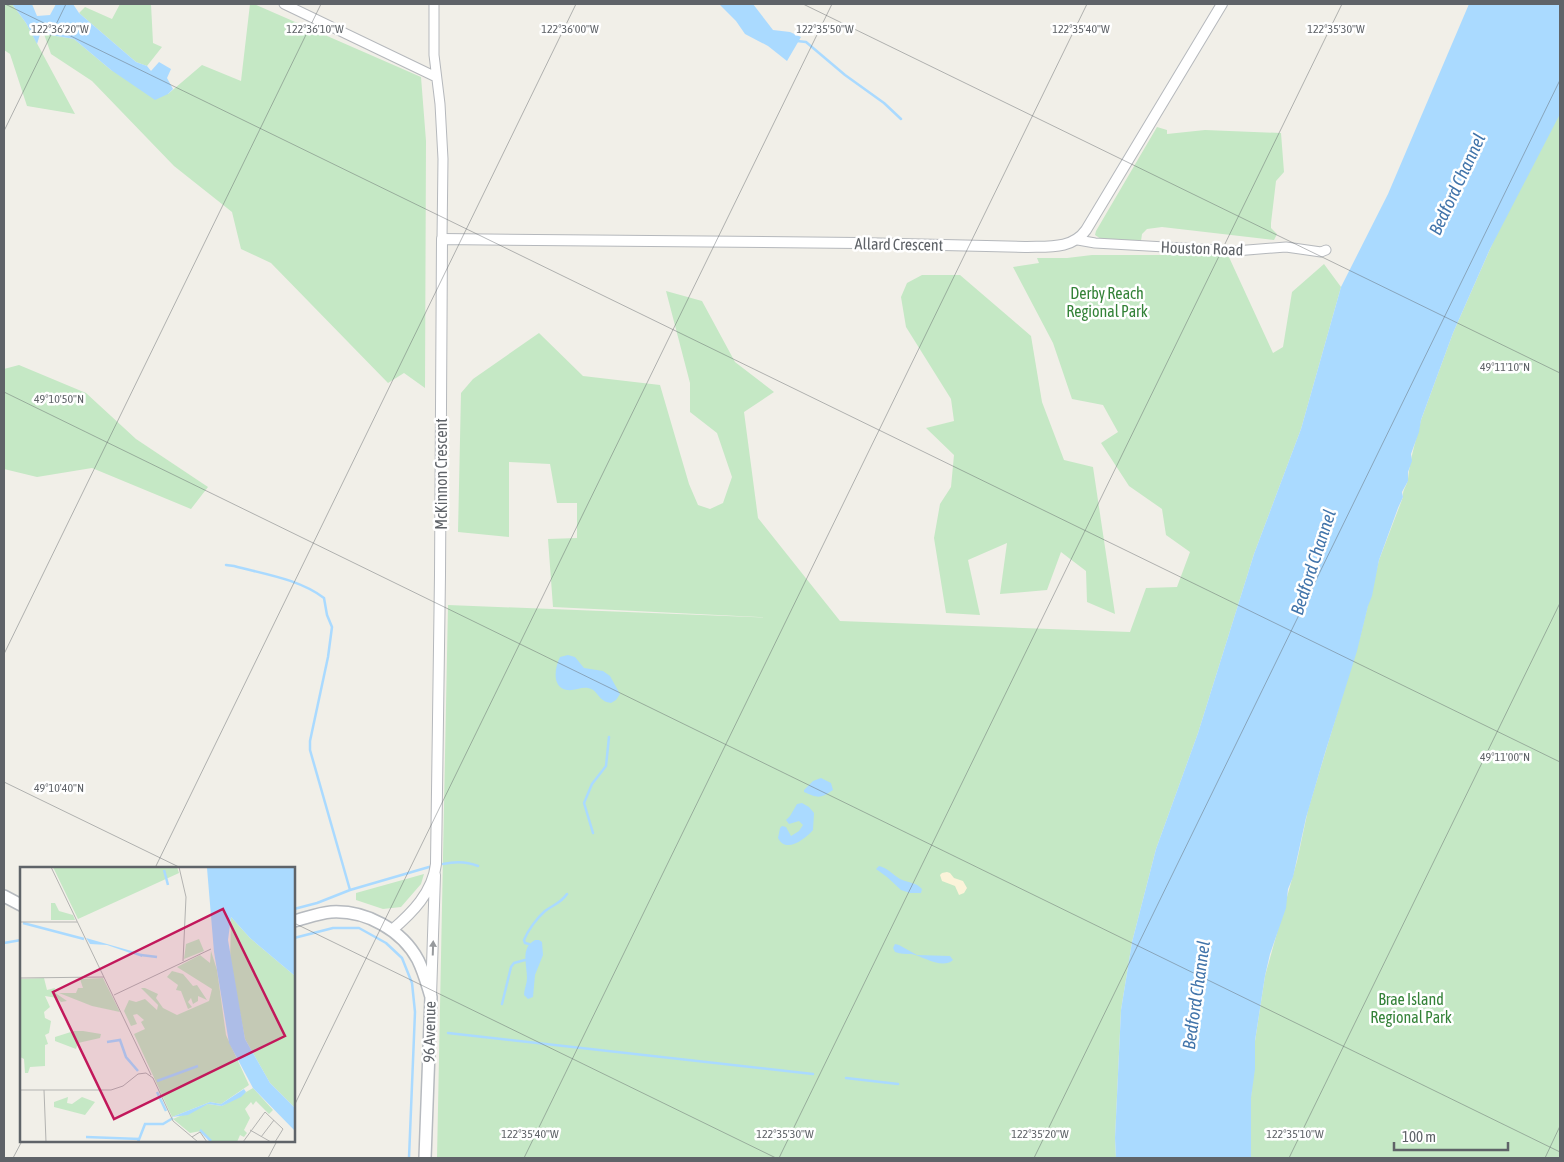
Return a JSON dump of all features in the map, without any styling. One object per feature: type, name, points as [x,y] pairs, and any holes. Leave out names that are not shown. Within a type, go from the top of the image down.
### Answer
[{"type":"main road","points":[[4,896],[20,904]]},
{"type":"main road","name":"96 Avenue","points":[[295,920],[325,913],[343,912],[366,917],[392,930],[417,959],[424,974],[430,997],[426,1158]]},
{"type":"street","points":[[284,4],[436,77]]},
{"type":"street","name":"McKinnon Crescent","points":[[392,930],[420,904],[426,894],[435,869],[440,567],[443,159],[440,104],[434,55],[434,4]]},
{"type":"street","points":[[1078,240],[1086,230],[1222,4]]},
{"type":"street","name":"Allard Crescent","points":[[442,239],[858,243],[1025,247],[1061,246],[1078,240]]},
{"type":"street","name":"Houston Road","points":[[1078,240],[1095,243],[1235,251],[1286,247],[1321,252],[1326,250]]},
{"type":"street","points":[[430,997],[432,989],[435,869]]},
{"type":"green space","points":[[4,4],[12,4],[26,23],[75,114],[27,106],[10,54],[4,50]]},
{"type":"green space","points":[[120,4],[151,4],[153,43],[162,47],[147,66],[136,62],[79,13],[85,7],[112,19]]},
{"type":"green space","points":[[250,4],[254,4],[421,77],[426,141],[425,388],[404,373],[388,383],[271,263],[241,249],[232,212],[174,166],[92,81],[51,54],[44,34],[74,39],[111,70],[168,94],[202,65],[241,81]]},
{"type":"green space","name":"Brae Island Regional Park","points":[[1560,112],[1560,1158],[1251,1158],[1251,1097],[1255,1041],[1265,976],[1297,861],[1308,810],[1360,637],[1379,560],[1403,497],[1421,420],[1453,333],[1498,231]]},
{"type":"green space","points":[[1157,127],[1167,130],[1167,134],[1205,130],[1281,133],[1284,172],[1276,181],[1271,223],[1271,228],[1277,234],[1274,240],[1162,227],[1147,229],[1142,234],[1141,241],[1101,239],[1095,235]]},
{"type":"green space","name":"Derby Reach Regional Park","points":[[1092,255],[1228,255],[1273,353],[1283,347],[1292,292],[1324,264],[1341,287],[1301,429],[1254,554],[1198,733],[1156,849],[1132,942],[1121,1010],[1115,1138],[1116,1158],[437,1158],[448,605],[778,618],[553,607],[548,539],[577,538],[577,503],[557,503],[550,464],[509,462],[509,537],[458,532],[461,393],[473,379],[539,333],[583,376],[660,385],[689,484],[698,505],[710,509],[723,503],[732,477],[717,433],[690,412],[690,383],[666,291],[702,301],[735,362],[774,392],[744,412],[758,518],[840,621],[1130,632],[1146,588],[1177,587],[1190,552],[1166,535],[1162,509],[1129,486],[1101,443],[1118,432],[1103,405],[1072,399],[1053,343],[1013,267],[1039,263],[1037,258],[1067,258]]},
{"type":"green space","points":[[922,275],[960,275],[1031,336],[1042,402],[1064,460],[1093,467],[1115,614],[1087,602],[1086,571],[1061,552],[1047,590],[1000,594],[1007,543],[968,560],[980,615],[946,613],[934,538],[940,504],[951,487],[954,455],[926,428],[954,421],[951,399],[906,327],[901,297],[907,283]]},
{"type":"green space","points":[[19,365],[86,393],[136,439],[208,487],[191,509],[92,468],[37,477],[4,469],[4,369]]},
{"type":"green space","points":[[424,874],[421,884],[401,907],[383,909],[356,900],[356,893]]},
{"type":"sand","points":[[947,872],[954,878],[963,881],[967,888],[964,893],[959,895],[955,886],[942,881],[940,875]]},
{"type":"water","points":[[12,4],[32,4],[37,16],[50,15],[56,4],[73,4],[79,13],[136,62],[147,66],[151,71],[159,62],[171,69],[167,78],[173,89],[168,94],[155,100],[111,70],[74,39],[44,34],[44,22],[37,44],[26,23]]},
{"type":"water","points":[[719,4],[753,4],[773,30],[790,32],[801,37],[787,61],[768,46],[745,34],[736,21]]},
{"type":"water","name":"Bedford Channel","points":[[1469,4],[1560,4],[1560,114],[1490,249],[1453,333],[1421,420],[1411,454],[1412,461],[1408,472],[1408,481],[1402,492],[1403,497],[1379,560],[1372,596],[1357,651],[1306,818],[1293,877],[1288,889],[1286,908],[1270,954],[1265,976],[1255,1041],[1255,1069],[1251,1098],[1251,1158],[1116,1158],[1115,1138],[1121,1010],[1132,942],[1156,849],[1198,733],[1254,554],[1301,429],[1341,287],[1388,194]]},
{"type":"water","points":[[568,655],[575,657],[584,668],[603,671],[610,676],[620,694],[616,700],[611,703],[605,701],[591,689],[567,690],[558,685],[556,671],[558,661],[560,657]]},
{"type":"water","points":[[821,778],[831,783],[833,790],[819,797],[804,792],[813,781]]},
{"type":"water","points":[[802,803],[814,813],[813,830],[801,841],[790,845],[781,843],[778,838],[782,826],[786,827],[791,836],[799,831],[803,825],[799,821],[789,824],[786,820],[797,804]]},
{"type":"water","points":[[879,866],[900,879],[917,885],[922,889],[921,893],[910,893],[901,890],[876,869]]},
{"type":"water","points":[[535,940],[542,942],[543,955],[535,975],[533,997],[528,999],[524,995],[527,978],[526,952],[530,943]]},
{"type":"water","points":[[895,944],[917,955],[950,956],[953,960],[943,964],[911,954],[897,953],[893,948]]},
{"type":"waterway","points":[[797,41],[806,42],[845,75],[884,103],[901,119]]},
{"type":"waterway","points":[[226,565],[269,575],[304,586],[324,598],[327,615],[332,627],[328,657],[310,741],[310,750],[350,890]]},
{"type":"waterway","points":[[593,833],[584,803],[592,784],[606,766],[609,737]]},
{"type":"waterway","points":[[443,864],[461,862],[478,866]]},
{"type":"waterway","points":[[295,909],[317,903],[350,890],[429,867]]},
{"type":"waterway","points":[[529,944],[525,943],[524,940],[533,924],[545,911],[560,902],[567,894]]},
{"type":"waterway","points":[[295,938],[333,928],[359,928],[386,943],[402,958],[412,983],[415,1012],[409,1158]]},
{"type":"waterway","points":[[4,943],[20,940]]},
{"type":"waterway","points":[[502,1004],[511,967],[514,963],[525,960]]},
{"type":"waterway","points":[[448,1033],[813,1074]]},
{"type":"waterway","points":[[846,1078],[898,1084]]}]
